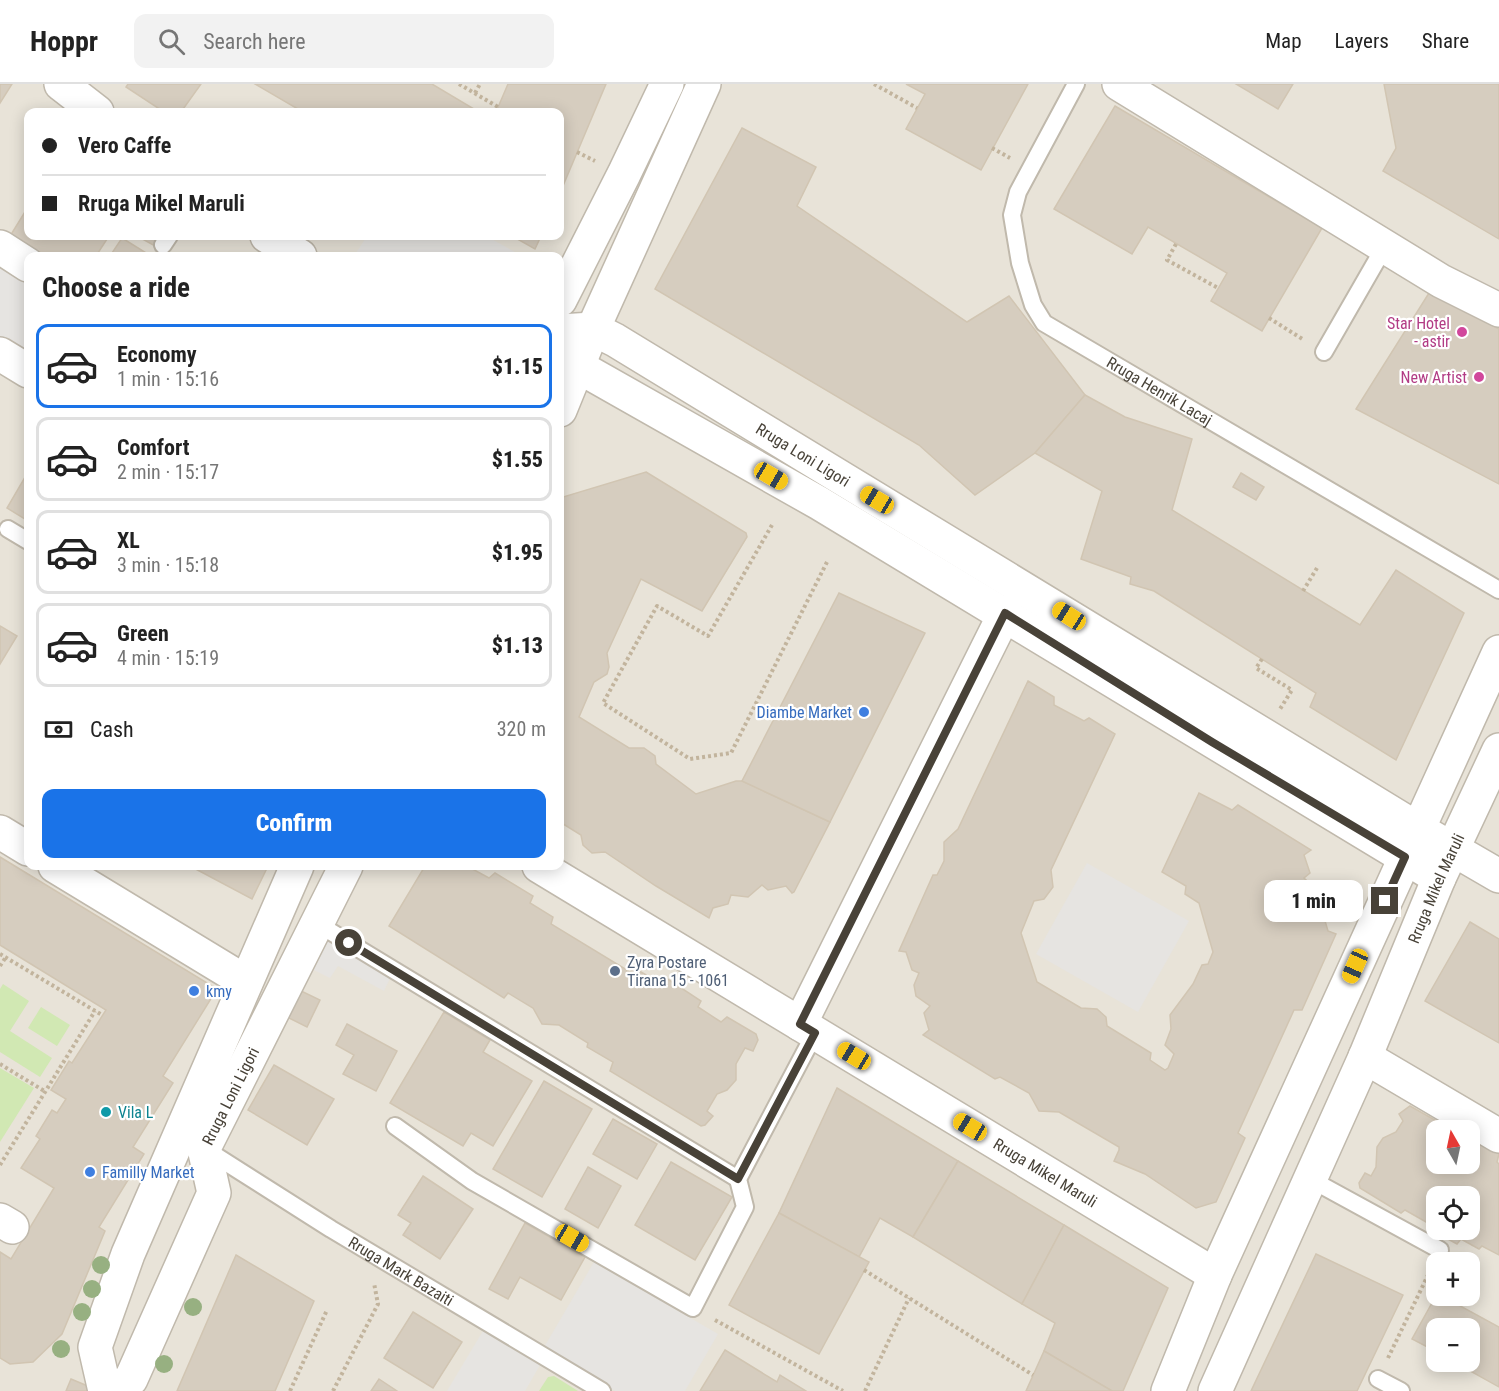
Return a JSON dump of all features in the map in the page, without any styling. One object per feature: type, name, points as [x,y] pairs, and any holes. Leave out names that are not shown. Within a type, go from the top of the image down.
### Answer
[{"type":"street","points":[[61,84],[92,108]]},
{"type":"street","points":[[564,292],[667,84]]},
{"type":"street","points":[[564,386],[569,357],[593,329],[704,84]]},
{"type":"street","points":[[1130,87],[1384,246],[1441,280],[1499,310]]},
{"type":"street","points":[[274,240],[293,252]]},
{"type":"street","points":[[0,248],[24,263]]},
{"type":"street","points":[[564,331],[593,329]]},
{"type":"street","name":"Rruga Loni Ligori","points":[[593,329],[615,340],[1011,580],[1264,736],[1411,843]]},
{"type":"street","points":[[0,354],[24,369]]},
{"type":"street","points":[[569,357],[1005,613],[1204,737],[1446,863],[1499,876]]},
{"type":"street","points":[[807,1028],[1005,613]]},
{"type":"street","points":[[1168,1391],[1215,1275],[1499,652]]},
{"type":"street","name":"Rruga Mikel Maruli","points":[[1215,1391],[1365,1057],[1446,863],[1499,750]]},
{"type":"street","points":[[0,832],[24,847]]},
{"type":"street","points":[[62,870],[246,982]]},
{"type":"street","name":"Rruga Loni Ligori","points":[[105,1391],[95,1347],[128,1254],[295,870]]},
{"type":"street","name":"Rruga Loni Ligori","points":[[116,1391],[131,1379],[214,1193],[204,1148],[344,870]]},
{"type":"street","name":"Rruga Mikel Maruli","points":[[546,870],[1215,1275]]},
{"type":"street","points":[[1365,1057],[1499,1136]]},
{"type":"lane","name":"Rruga Henrik Lacaj","points":[[1076,84],[1018,192],[1012,215],[1020,263],[1033,305],[1044,323],[1499,590]]},
{"type":"lane","points":[[1324,352],[1384,246]]},
{"type":"lane","points":[[8,529],[24,539]]},
{"type":"lane","points":[[318,924],[738,1179]]},
{"type":"lane","points":[[395,1126],[472,1181],[693,1308],[745,1207],[738,1179],[807,1028]]},
{"type":"lane","name":"Rruga Mark Bazaiti","points":[[204,1148],[331,1229],[368,1249],[602,1391]]},
{"type":"lane","points":[[1310,1179],[1440,1250]]},
{"type":"lane","points":[[1378,1379],[1401,1391]]},
{"type":"path","points":[[459,84],[498,107]]},
{"type":"path","points":[[475,93],[480,84]]},
{"type":"path","points":[[874,84],[917,108]]},
{"type":"path","points":[[992,148],[1000,153]]},
{"type":"path","points":[[1176,244],[1167,260],[1218,288]]},
{"type":"path","points":[[1269,318],[1281,326]]},
{"type":"path","points":[[772,525],[708,636],[657,606],[603,703],[690,759],[731,753],[828,560]]},
{"type":"path","points":[[1303,591],[1317,568]]},
{"type":"path","points":[[1262,659],[1256,668],[1292,690],[1264,736]]},
{"type":"path","points":[[0,954],[102,1016]]},
{"type":"path","points":[[0,966],[6,957]]},
{"type":"path","points":[[0,1165],[95,1011]]},
{"type":"path","points":[[0,1064],[46,1092]]},
{"type":"path","points":[[333,1391],[378,1304],[368,1249]]},
{"type":"path","points":[[1378,1379],[1440,1250]]},
{"type":"path","points":[[864,1270],[1033,1375]]},
{"type":"path","points":[[865,1391],[909,1298]]},
{"type":"path","points":[[693,1308],[843,1391]]},
{"type":"path","points":[[290,1391],[327,1310]]},
{"type":"shaded area","points":[[0,84],[1499,84],[1499,1391],[0,1391]]},
{"type":"shaded area","points":[[364,240],[493,240],[515,252],[357,252]]},
{"type":"shaded area","points":[[0,260],[24,275],[24,351],[0,341]]},
{"type":"shaded area","points":[[1087,863],[1189,921],[1138,1012],[1036,954]]},
{"type":"shaded area","points":[[320,934],[391,976],[384,991],[338,966],[330,978],[306,966]]},
{"type":"shaded area","points":[[594,1262],[718,1334],[685,1391],[615,1391],[543,1349]]},
{"type":"shaded area","points":[[483,1331],[540,1365],[525,1391],[447,1391]]},
{"type":"green space","points":[[3,984],[29,1001],[10,1031],[52,1058],[40,1077],[0,1052],[0,989]]},
{"type":"green space","points":[[41,1007],[70,1025],[57,1046],[28,1028]]},
{"type":"green space","points":[[0,1068],[34,1088],[0,1142]]},
{"type":"green space","points":[[554,1376],[578,1391],[539,1391],[548,1377]]},
{"type":"building","points":[[0,84],[12,84],[0,103]]},
{"type":"building","points":[[128,84],[201,84],[184,108],[158,108],[126,87]]},
{"type":"building","points":[[255,84],[432,84],[472,108],[296,108]]},
{"type":"building","points":[[508,84],[606,84],[564,184],[564,108],[498,108]]},
{"type":"building","points":[[906,84],[1028,84],[981,170],[906,129],[925,94]]},
{"type":"building","points":[[1236,84],[1293,84],[1278,109]]},
{"type":"building","points":[[1384,84],[1499,84],[1499,239],[1383,171],[1396,148]]},
{"type":"building","points":[[1115,106],[1322,228],[1262,331],[1211,301],[1227,273],[1148,227],[1132,254],[1054,209]]},
{"type":"building","points":[[742,128],[816,167],[797,206],[967,322],[1009,296],[1085,395],[1035,453],[975,495],[919,445],[655,289]]},
{"type":"building","points":[[24,213],[24,240],[106,240],[99,252],[24,252],[7,241]]},
{"type":"building","points":[[121,240],[125,240],[145,252],[113,252]]},
{"type":"building","points":[[144,240],[159,240],[155,246]]},
{"type":"building","points":[[519,240],[539,240],[535,249]]},
{"type":"building","points":[[1429,293],[1499,329],[1499,484],[1356,409]]},
{"type":"building","points":[[1085,395],[1125,417],[1192,439],[1172,510],[1360,625],[1396,570],[1464,613],[1396,760],[1310,707],[1316,693],[1154,591],[1130,584],[1131,577],[1081,559],[1102,491],[1035,453]]},
{"type":"building","points":[[646,472],[746,533],[747,537],[702,611],[641,579],[607,653],[609,667],[607,674],[594,682],[579,717],[629,748],[644,748],[655,756],[656,764],[696,794],[742,781],[830,822],[794,892],[792,893],[786,886],[768,890],[762,885],[748,897],[731,895],[728,904],[713,908],[709,918],[605,852],[592,853],[583,845],[581,835],[564,824],[564,497]]},
{"type":"building","points":[[1241,473],[1264,487],[1256,500],[1233,487]]},
{"type":"building","points":[[24,479],[24,519],[7,508]]},
{"type":"building","points":[[839,593],[925,633],[830,822],[742,781]]},
{"type":"building","points":[[0,626],[17,636],[0,664]]},
{"type":"building","points":[[1028,681],[1054,697],[1054,705],[1084,721],[1089,718],[1115,734],[1051,870],[1053,887],[1044,899],[1034,901],[1021,933],[1037,982],[1081,1008],[1097,1009],[1106,1017],[1107,1026],[1151,1053],[1150,1060],[1165,1070],[1174,1054],[1165,1045],[1171,1029],[1170,1015],[1193,984],[1202,965],[1208,964],[1213,952],[1199,903],[1185,894],[1186,886],[1162,872],[1199,793],[1232,810],[1238,805],[1311,850],[1304,855],[1310,873],[1304,878],[1319,892],[1315,914],[1323,914],[1328,931],[1336,934],[1302,1010],[1294,1010],[1238,1133],[1245,1138],[1216,1202],[1196,1208],[1145,1174],[1114,1161],[1119,1147],[1059,1112],[1039,1111],[1029,1093],[1000,1077],[995,1079],[923,1035],[929,1030],[924,1013],[930,1006],[916,996],[914,985],[919,973],[912,970],[906,952],[899,951],[933,875],[937,875],[944,861],[944,842],[958,829]]},
{"type":"building","name":"Vila L","points":[[0,857],[217,989],[163,1076],[173,1083],[133,1147],[144,1154],[99,1227],[105,1231],[62,1334],[33,1362],[10,1364],[0,1358],[0,1252],[11,1259],[54,1188],[21,1168],[40,1139],[36,1136],[52,1110],[57,1113],[66,1099],[51,1090],[69,1061],[72,1063],[106,1010],[0,945]]},
{"type":"building","points":[[198,870],[266,870],[252,899]]},
{"type":"building","points":[[423,870],[474,870],[489,878],[495,873],[533,896],[530,903],[553,917],[551,924],[630,972],[634,968],[660,983],[666,978],[701,1001],[698,1007],[721,1022],[727,1017],[756,1034],[758,1040],[753,1051],[745,1048],[736,1064],[736,1080],[727,1090],[717,1094],[707,1111],[713,1116],[701,1126],[610,1071],[613,1062],[587,1047],[588,1043],[559,1025],[542,1024],[533,1008],[508,993],[504,998],[389,926]]},
{"type":"building","points":[[1470,922],[1499,939],[1499,1043],[1425,1001]]},
{"type":"building","points":[[297,989],[320,1000],[307,1027],[283,1015]]},
{"type":"building","points":[[444,1012],[490,1040],[483,1052],[532,1081],[493,1146],[471,1133],[463,1146],[390,1103]]},
{"type":"building","points":[[347,1024],[397,1051],[376,1091],[343,1074],[354,1055],[336,1045]]},
{"type":"building","points":[[274,1065],[334,1099],[307,1145],[248,1110]]},
{"type":"building","points":[[544,1081],[592,1109],[542,1197],[493,1169]]},
{"type":"building","points":[[837,1088],[958,1161],[913,1237],[880,1218],[859,1257],[779,1213]]},
{"type":"building","points":[[1410,1106],[1435,1120],[1426,1120],[1426,1174],[1480,1174],[1480,1143],[1499,1154],[1497,1162],[1499,1164],[1499,1255],[1482,1246],[1479,1249],[1463,1240],[1480,1240],[1480,1186],[1426,1186],[1426,1222],[1405,1210],[1401,1213],[1360,1188],[1359,1183],[1365,1173],[1371,1176],[1376,1167],[1377,1147],[1383,1138],[1396,1132],[1403,1121],[1399,1114]]},
{"type":"building","points":[[613,1119],[657,1144],[637,1179],[593,1154]]},
{"type":"building","points":[[958,1161],[1064,1225],[1022,1304],[913,1237]]},
{"type":"building","points":[[671,1162],[732,1197],[695,1260],[635,1225]]},
{"type":"building","points":[[588,1167],[621,1186],[598,1228],[565,1209]]},
{"type":"building","points":[[423,1176],[473,1209],[440,1259],[403,1235],[411,1223],[398,1215]]},
{"type":"building","points":[[779,1213],[869,1262],[819,1354],[729,1305]]},
{"type":"building","points":[[525,1223],[585,1257],[561,1300],[520,1277],[508,1299],[489,1289]]},
{"type":"building","points":[[1064,1225],[1168,1288],[1123,1391],[1112,1391],[1044,1351],[1055,1323],[1022,1304]]},
{"type":"building","points":[[1316,1254],[1403,1295],[1357,1391],[1251,1391]]},
{"type":"building","points":[[236,1255],[314,1301],[275,1391],[177,1391]]},
{"type":"building","points":[[1430,1306],[1460,1306],[1499,1327],[1499,1387],[1472,1372],[1480,1372],[1480,1318],[1426,1318],[1426,1346],[1412,1339]]},
{"type":"building","points":[[413,1312],[462,1342],[433,1388],[384,1358]]},
{"type":"building","points":[[725,1350],[777,1382],[780,1375],[806,1391],[700,1391]]},
{"type":"building","points":[[1044,1351],[1112,1391],[1026,1391]]},
{"type":"building","points":[[71,1379],[90,1387],[88,1391],[66,1391]]},
{"type":"building","points":[[379,1379],[397,1391],[371,1391]]},
{"type":"place","name":"Star Hotel - astir","points":[[1462,332]]},
{"type":"place","name":"New Artist","points":[[1479,377]]},
{"type":"place","name":"Diambe Market","points":[[864,712]]},
{"type":"place","name":"Zyra Postare Tirana 15 - 1061","points":[[615,971]]},
{"type":"place","name":"kmy","points":[[194,991]]},
{"type":"place","name":"Vila L","points":[[106,1112]]},
{"type":"place","name":"Familly Market","points":[[90,1172]]},
{"type":"route","points":[[349,943],[738,1179],[815,1033],[800,1024],[811,999],[1005,613],[1212,742],[1405,857],[1385,901]]}]
